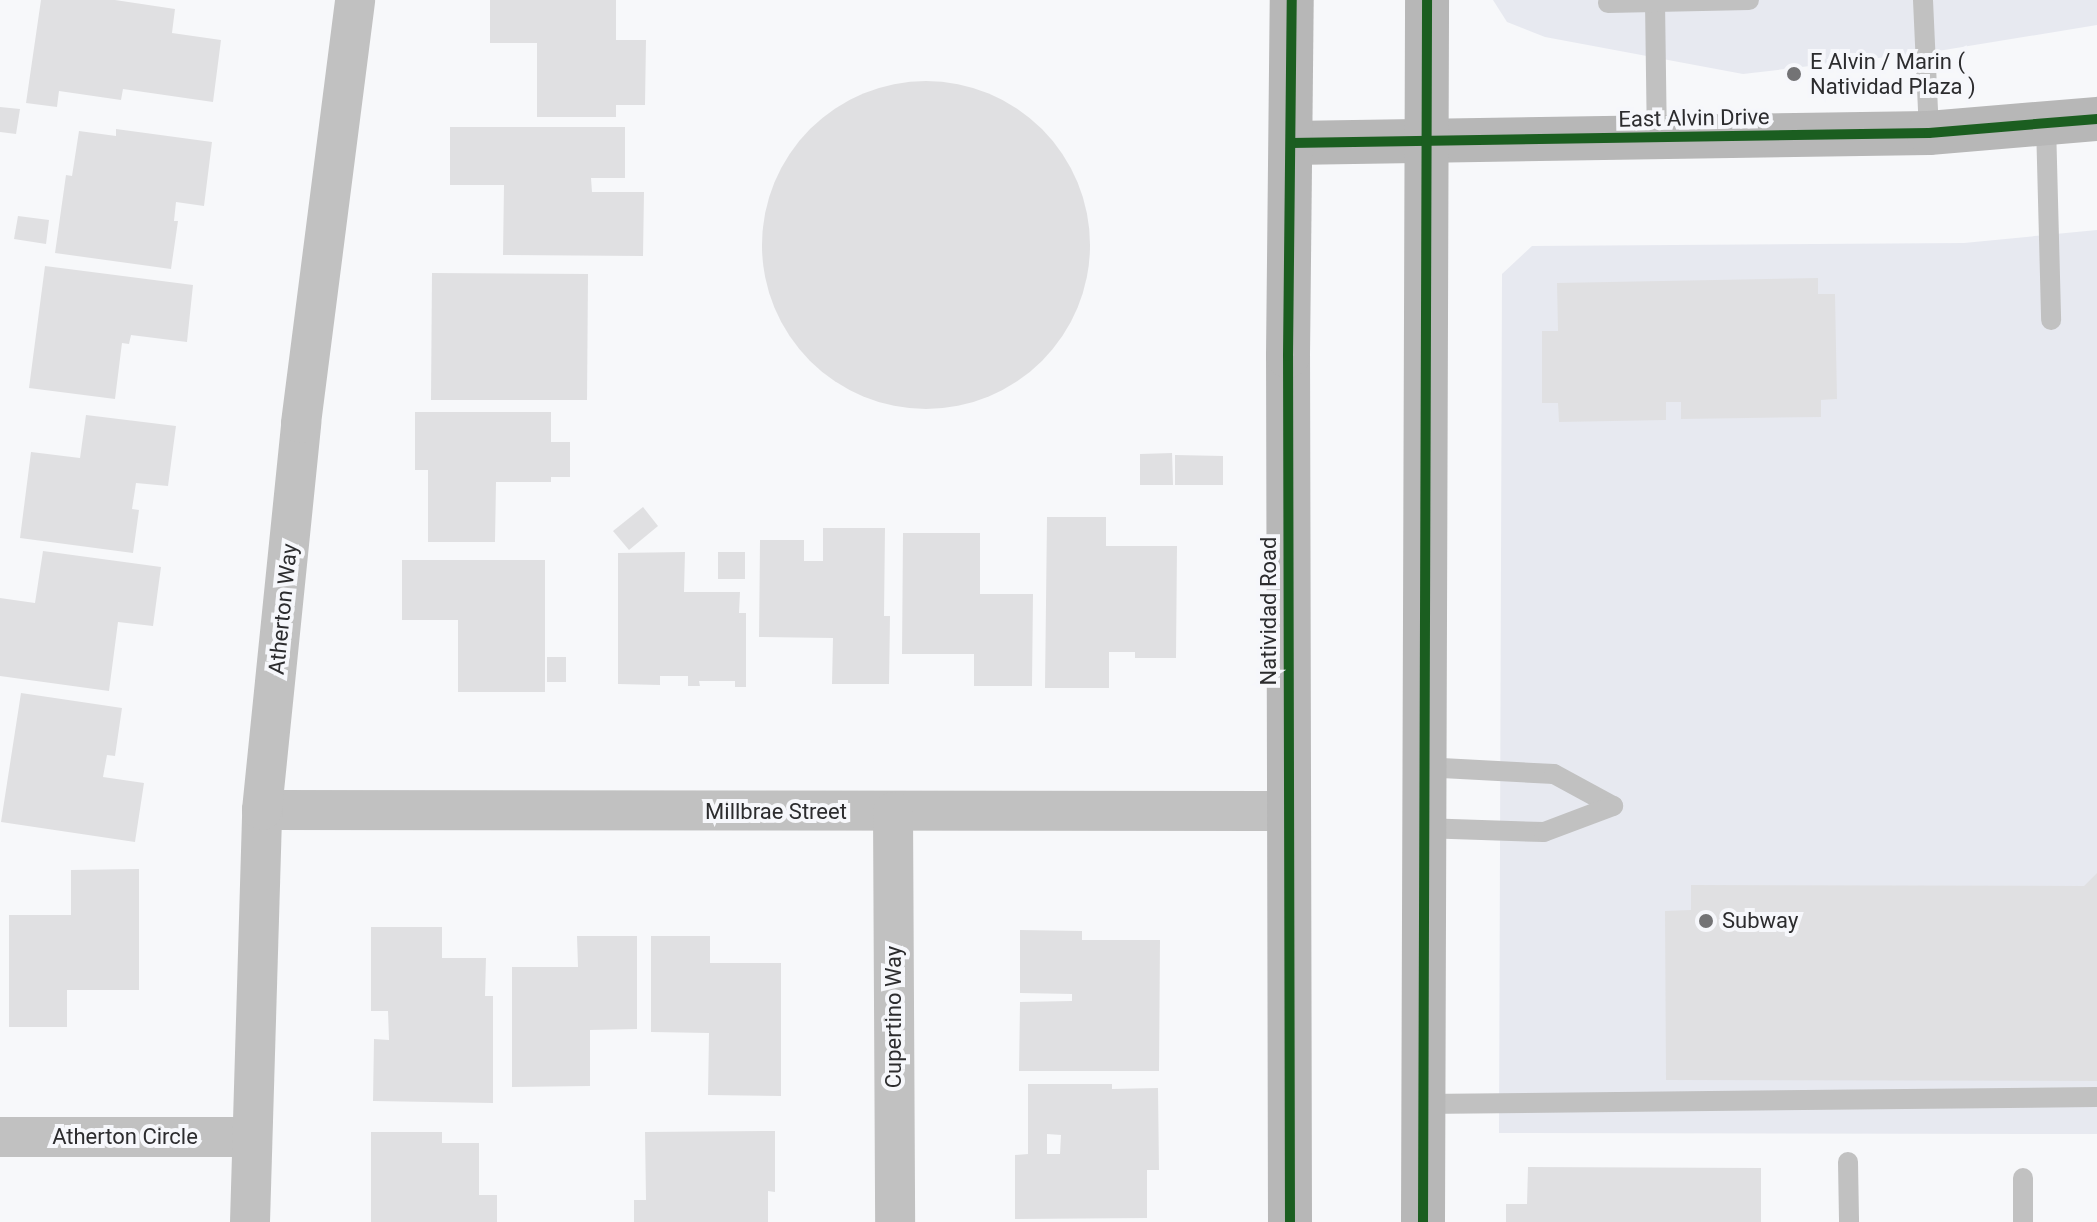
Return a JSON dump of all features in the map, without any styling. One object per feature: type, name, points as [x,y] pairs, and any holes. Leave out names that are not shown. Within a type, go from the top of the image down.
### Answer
[{"type":"main road","name":"Natividad Road","points":[[1290,1222],[1292,0]]},
{"type":"main road","points":[[1423,1222],[1427,0]]},
{"type":"main road","name":"East Alvin Drive","points":[[1291,143],[1929,133],[2097,119]]},
{"type":"street","name":"Atherton Way","points":[[250,1222],[262,810],[301,423],[355,0]]},
{"type":"street","name":"Millbrae Street","points":[[262,810],[1290,811]]},
{"type":"street","name":"Cupertino Way","points":[[893,812],[895,1222]]},
{"type":"street","name":"Atherton Circle","points":[[0,1137],[251,1137]]},
{"type":"lane","points":[[1608,3],[1749,0]]},
{"type":"lane","points":[[1923,0],[1929,133]]},
{"type":"lane","points":[[1655,2],[1657,139]]},
{"type":"lane","points":[[2046,124],[2051,320]]},
{"type":"lane","points":[[1422,828],[1544,832],[1613,806],[1554,774],[1423,767]]},
{"type":"lane","points":[[1422,1104],[2097,1097]]},
{"type":"lane","points":[[1848,1162],[1849,1222]]},
{"type":"lane","points":[[2023,1178],[2023,1222]]},
{"type":"shaded area","points":[[1493,0],[2097,0],[2097,25],[1938,51],[1743,74],[1545,37],[1507,22]]},
{"type":"shaded area","points":[[2097,230],[2097,1134],[1499,1133],[1502,274],[1532,246],[1964,243]]},
{"type":"building","points":[[41,0],[115,0],[175,9],[172,33],[221,40],[213,102],[123,89],[121,100],[59,91],[57,107],[26,103]]},
{"type":"building","points":[[490,0],[616,0],[616,40],[646,40],[645,105],[616,105],[616,117],[537,117],[537,43],[490,43]]},
{"type":"building","points":[[926,81],[958,84],[989,94],[1017,109],[1042,129],[1062,154],[1077,182],[1087,213],[1090,245],[1087,277],[1077,308],[1062,336],[1042,361],[1017,381],[989,396],[958,406],[926,409],[894,406],[863,396],[835,381],[810,361],[790,336],[775,308],[765,277],[762,245],[765,213],[775,182],[790,154],[810,129],[835,109],[863,94],[894,84]]},
{"type":"building","points":[[0,107],[20,109],[16,134],[0,132]]},
{"type":"building","points":[[450,127],[625,127],[625,178],[591,178],[592,192],[644,192],[643,256],[503,255],[504,185],[450,185]]},
{"type":"building","points":[[116,129],[212,142],[204,206],[176,202],[174,221],[178,221],[171,269],[55,253],[66,175],[72,176],[79,131],[116,136]]},
{"type":"building","points":[[18,216],[49,220],[46,244],[14,239]]},
{"type":"building","points":[[45,266],[193,285],[187,342],[131,335],[129,344],[122,343],[115,399],[29,388]]},
{"type":"building","points":[[432,273],[588,274],[587,400],[431,400]]},
{"type":"building","points":[[1818,278],[1818,294],[1835,294],[1837,399],[1821,400],[1821,417],[1681,419],[1681,402],[1666,402],[1666,420],[1559,422],[1558,403],[1542,403],[1542,331],[1558,331],[1557,283]]},
{"type":"building","points":[[415,412],[551,412],[551,442],[570,442],[570,477],[551,477],[551,482],[496,482],[495,542],[428,542],[428,470],[415,470]]},
{"type":"building","points":[[86,415],[176,426],[168,486],[136,483],[132,509],[139,510],[133,553],[20,538],[31,452],[80,458]]},
{"type":"building","points":[[1172,453],[1173,485],[1140,485],[1140,454]]},
{"type":"building","points":[[1175,455],[1223,456],[1223,485],[1175,485]]},
{"type":"building","points":[[643,507],[658,526],[629,550],[613,531]]},
{"type":"building","points":[[1047,517],[1106,517],[1106,546],[1177,546],[1176,658],[1135,658],[1135,652],[1109,652],[1109,688],[1045,688]]},
{"type":"building","points":[[823,528],[885,528],[884,616],[890,616],[889,684],[832,684],[833,638],[759,637],[760,540],[804,540],[804,561],[823,561]]},
{"type":"building","points":[[903,533],[980,533],[980,594],[1033,594],[1032,686],[974,686],[974,654],[902,654]]},
{"type":"building","points":[[43,551],[161,567],[153,626],[118,622],[109,691],[0,676],[0,598],[35,603]]},
{"type":"building","points":[[685,552],[684,592],[740,592],[739,613],[746,613],[746,687],[735,687],[735,681],[699,681],[700,686],[688,686],[688,676],[660,676],[660,685],[618,684],[618,553]]},
{"type":"building","points":[[718,552],[745,552],[745,579],[718,579]]},
{"type":"building","points":[[402,560],[545,560],[545,692],[458,692],[458,620],[402,620]]},
{"type":"building","points":[[547,657],[566,657],[566,682],[547,682]]},
{"type":"building","points":[[21,693],[122,708],[115,756],[107,755],[103,777],[144,783],[135,842],[1,822]]},
{"type":"building","points":[[139,869],[139,990],[67,990],[67,1027],[9,1027],[9,915],[71,915],[71,870]]},
{"type":"building","points":[[2097,873],[2097,1081],[1666,1080],[1665,911],[1691,910],[1691,885],[2084,886]]},
{"type":"building","points":[[371,927],[442,927],[442,958],[486,958],[485,996],[493,996],[493,1103],[373,1101],[374,1039],[389,1040],[388,1011],[371,1011]]},
{"type":"building","points":[[1020,930],[1082,931],[1082,940],[1160,940],[1159,1071],[1019,1071],[1020,1002],[1072,1001],[1072,994],[1020,993]]},
{"type":"building","points":[[577,936],[637,936],[637,1029],[590,1030],[590,1086],[512,1087],[512,967],[578,967]]},
{"type":"building","points":[[651,936],[710,936],[710,963],[781,963],[781,1096],[708,1095],[709,1033],[651,1032]]},
{"type":"building","points":[[1028,1084],[1112,1084],[1112,1089],[1158,1088],[1159,1170],[1147,1170],[1147,1218],[1015,1219],[1015,1155],[1028,1154]],"holes":[[[1047,1134],[1061,1135],[1060,1154],[1047,1154]]]},
{"type":"building","points":[[775,1131],[775,1192],[768,1191],[768,1222],[634,1222],[634,1200],[646,1200],[645,1132]]},
{"type":"building","points":[[371,1132],[442,1132],[442,1143],[479,1143],[479,1195],[497,1195],[497,1222],[371,1222]]},
{"type":"building","points":[[1528,1167],[1761,1168],[1761,1222],[1506,1222],[1506,1204],[1527,1204]]},
{"type":"cycle path","points":[[1290,1222],[1288,356],[1292,0]]},
{"type":"cycle path","points":[[1423,1222],[1427,0]]},
{"type":"cycle path","points":[[1291,143],[1929,133],[2097,119]]},
{"type":"place","name":"E Alvin / Marin ( Natividad Plaza )","points":[[1794,74]]},
{"type":"place","name":"Subway","points":[[1706,921]]}]
